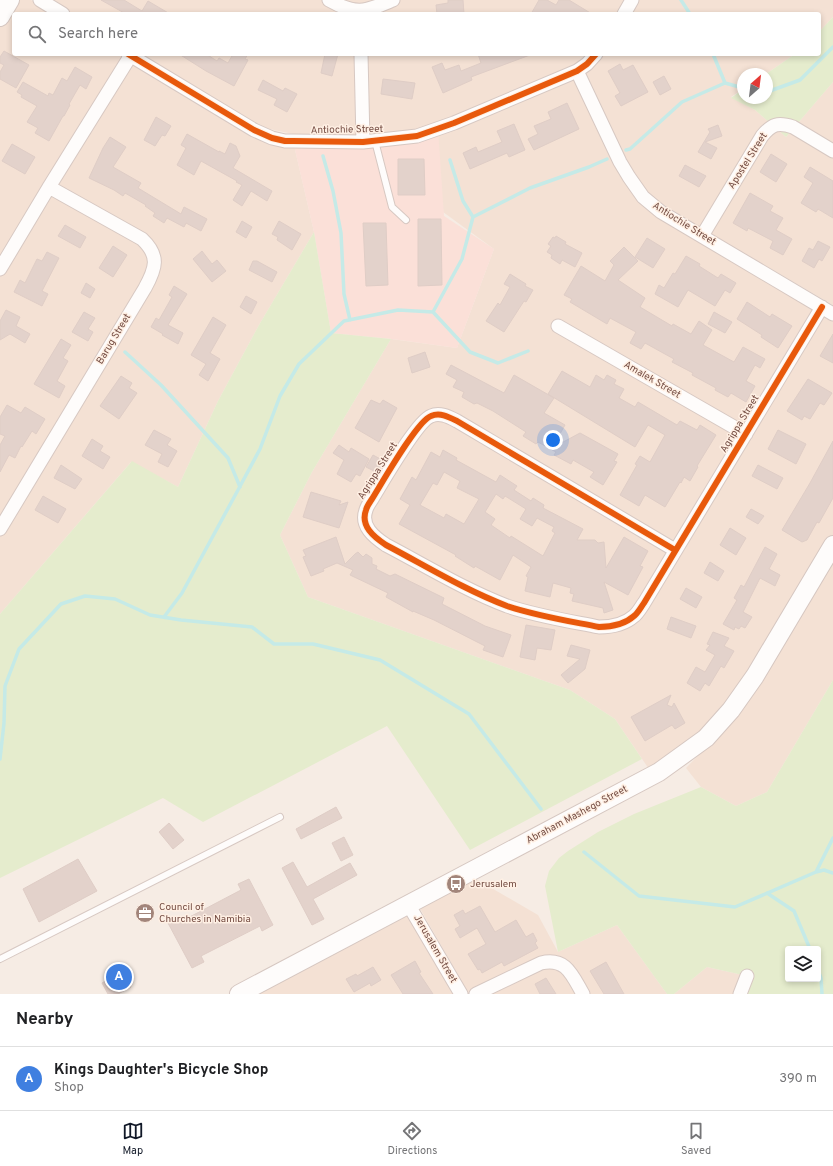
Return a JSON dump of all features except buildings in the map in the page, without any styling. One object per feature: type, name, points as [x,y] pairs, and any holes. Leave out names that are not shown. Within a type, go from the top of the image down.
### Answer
[{"type":"main road","points":[[0,17],[10,0]]},
{"type":"main road","name":"Abraham Mashego Street","points":[[239,994],[659,772],[706,738],[715,730],[731,710],[755,676],[833,545]]},
{"type":"street","points":[[40,0],[60,12]]},
{"type":"street","points":[[329,0],[360,12],[393,0]]},
{"type":"street","points":[[625,12],[632,0]]},
{"type":"street","points":[[0,270],[128,56]]},
{"type":"street","name":"Antiochie Street","points":[[131,56],[241,123],[263,134],[285,141],[369,141],[417,136],[454,124],[577,70],[620,162],[643,197],[662,212],[827,311]]},
{"type":"street","points":[[361,56],[369,141]]},
{"type":"street","points":[[577,70],[587,64],[594,56]]},
{"type":"street","name":"Apostel Street","points":[[702,236],[762,136],[769,128],[776,124],[792,127],[833,152]]},
{"type":"street","name":"Barug Street","points":[[0,529],[154,270],[155,263],[150,246],[142,239],[49,187]]},
{"type":"street","name":"Agrippa Street","points":[[675,550],[447,416],[431,415],[426,418],[416,429],[366,510],[365,519],[367,529],[377,539],[454,581],[507,606],[527,612],[599,627],[611,627],[623,623],[634,616],[644,603],[746,434],[827,311]]},
{"type":"street","name":"Amalek Street","points":[[558,326],[746,434]]},
{"type":"street","name":"Jerusalem Street","points":[[408,904],[461,994]]},
{"type":"street","points":[[476,994],[541,962],[548,961],[554,961],[561,964],[570,971],[583,994]]},
{"type":"street","points":[[740,994],[747,976]]},
{"type":"lane","points":[[369,141],[392,207],[406,220]]},
{"type":"lane","points":[[0,959],[280,817]]},
{"type":"shaded area","points":[[15,0],[31,0],[52,12],[12,12],[12,56],[127,56],[254,130],[293,141],[314,232],[259,325],[218,401],[178,487],[131,462],[0,614],[0,25]]},
{"type":"shaded area","points":[[40,0],[833,0],[833,17],[821,30],[821,12],[60,12]]},
{"type":"shaded area","points":[[132,56],[792,56],[773,69],[737,68],[737,93],[731,97],[737,100],[737,104],[744,104],[755,110],[786,137],[833,82],[833,305],[709,233],[637,188],[833,319],[833,537],[706,738],[653,775],[615,719],[570,690],[308,597],[280,535],[312,472],[391,339],[457,348],[494,249],[443,212],[368,140],[293,134],[260,127]]},
{"type":"shaded area","points":[[438,129],[444,216],[494,249],[457,348],[392,339],[331,333],[314,232],[293,141],[363,142]]},
{"type":"shaded area","points":[[833,557],[833,680],[767,792],[736,806],[701,787],[686,768],[720,733]]},
{"type":"shaded area","points":[[476,879],[538,915],[558,952],[617,925],[667,994],[469,994],[418,905]]},
{"type":"shaded area","points":[[408,912],[455,994],[254,994]]},
{"type":"shaded area","points":[[707,967],[747,976],[740,994],[674,994]]},
{"type":"green space","points":[[833,17],[833,82],[786,137],[755,110],[743,104],[773,104],[773,69],[792,56],[821,56],[821,30]]},
{"type":"green space","points":[[737,94],[737,101],[731,98]]},
{"type":"green space","points":[[314,232],[331,333],[391,339],[312,472],[280,535],[308,597],[570,690],[615,719],[642,759],[470,850],[387,726],[203,822],[163,798],[0,878],[0,614],[132,461],[178,487],[218,401],[259,325]]},
{"type":"green space","points":[[833,680],[833,994],[740,994],[747,976],[707,967],[674,994],[667,994],[617,925],[558,952],[545,886],[549,871],[559,858],[598,832],[634,814],[701,787],[736,806],[767,792]]},
{"type":"waterway","points":[[681,0],[689,12]]},
{"type":"waterway","points":[[773,90],[800,80],[833,47]]},
{"type":"waterway","points":[[714,56],[725,83]]},
{"type":"waterway","points":[[626,150],[630,149],[682,102],[725,83],[737,86]]},
{"type":"waterway","points":[[323,156],[333,191],[341,233],[344,294],[350,320]]},
{"type":"waterway","points":[[473,217],[530,188],[607,159]]},
{"type":"waterway","points":[[433,312],[462,259],[473,217],[463,201],[450,160]]},
{"type":"waterway","points":[[164,617],[182,593],[260,449],[280,396],[299,364],[344,321],[398,310],[433,312],[470,352],[498,363],[528,351]]},
{"type":"waterway","points":[[125,352],[161,385],[228,458],[240,487]]},
{"type":"waterway","points":[[0,759],[4,723],[5,686],[19,649],[61,604],[85,596],[115,599],[150,615],[181,620],[252,627],[274,644],[313,644],[380,660],[469,714],[541,809]]},
{"type":"waterway","points":[[584,852],[639,896],[735,907],[816,872],[833,838]]},
{"type":"waterway","points":[[816,872],[824,870],[833,873]]},
{"type":"waterway","points":[[767,893],[794,911],[809,946]]},
{"type":"waterway","points":[[821,978],[822,994]]},
{"type":"cycle path","points":[[131,56],[254,130],[272,138],[285,141],[363,142],[417,136],[454,123],[577,71],[587,64],[594,56]]},
{"type":"cycle path","points":[[675,550],[457,421],[441,415],[431,416],[417,429],[400,453],[366,509],[365,516],[365,521],[369,530],[386,545],[491,600],[530,613],[599,627],[613,626],[622,623],[635,615],[644,603],[822,307]]},
{"type":"place","name":"Jerusalem","points":[[456,884]]},
{"type":"place","name":"Council of Churches in Namibia","points":[[145,913]]},
{"type":"place","name":"Kings Daughter's Bicycle Shop","points":[[119,977]]}]
